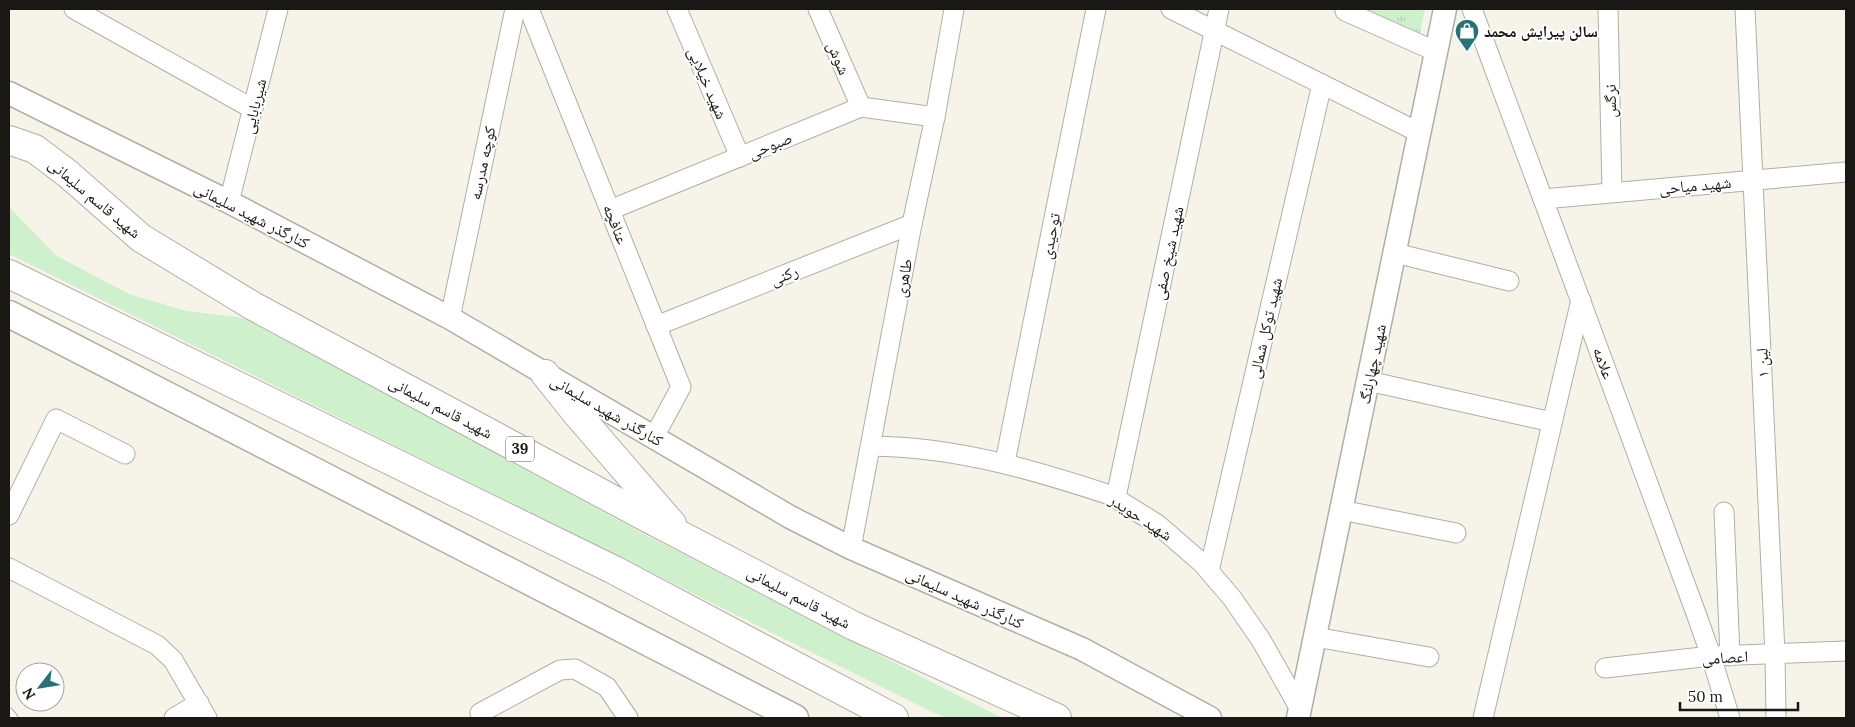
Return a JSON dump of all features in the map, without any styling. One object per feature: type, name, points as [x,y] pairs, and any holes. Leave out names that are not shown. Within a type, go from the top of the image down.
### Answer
[{"type":"highway","name":"شهید قاسم سلیمانی","points":[[9,140],[35,150],[68,174],[141,238],[252,306],[854,626],[1057,718]]},
{"type":"highway","points":[[9,274],[614,570],[894,718]]},
{"type":"highway","points":[[546,374],[577,414],[683,536]]},
{"type":"highway","points":[[978,682],[1033,718]]},
{"type":"main road","points":[[9,314],[795,718]]},
{"type":"street","points":[[74,9],[253,108]]},
{"type":"street","name":"شیربابایی","points":[[229,202],[278,9]]},
{"type":"street","name":"کوچه مدرسه","points":[[450,318],[516,9]]},
{"type":"street","name":"عنافچه","points":[[529,9],[681,386],[654,437]]},
{"type":"street","name":"شهید خیلایی","points":[[676,9],[740,157]]},
{"type":"street","name":"شوش","points":[[818,9],[860,107]]},
{"type":"street","name":"طاهری","points":[[851,548],[912,224],[935,117],[954,9]]},
{"type":"street","name":"توحیدی","points":[[1004,462],[1096,9]]},
{"type":"street","points":[[1171,9],[1420,133]]},
{"type":"street","name":"شهید شیخ صفی","points":[[1116,497],[1219,9]]},
{"type":"street","points":[[1346,9],[1345,11],[1437,52]]},
{"type":"street","name":"شهید چهارلنگ","points":[[1299,713],[1445,9]]},
{"type":"street","name":"علامه","points":[[1472,9],[1544,198],[1580,300],[1721,656],[1730,718]]},
{"type":"street","name":"نرگس","points":[[1608,9],[1612,192]]},
{"type":"street","name":"لین ۱","points":[[1745,9],[1775,654],[1776,718]]},
{"type":"street","name":"شهید توکل شمالی","points":[[1209,571],[1322,84]]},
{"type":"street","name":"کنارگذر شهید سلیمانی","points":[[9,93],[229,202],[450,318],[790,517],[851,548],[1082,649],[1210,718]]},
{"type":"street","points":[[860,107],[935,117]]},
{"type":"street","name":"صبوحی","points":[[610,210],[860,107]]},
{"type":"street","name":"شهید میاحی","points":[[1544,198],[1846,172]]},
{"type":"street","name":"رکنی","points":[[656,326],[912,224]]},
{"type":"street","points":[[1395,253],[1509,280]]},
{"type":"street","points":[[1483,718],[1580,300]]},
{"type":"street","points":[[1368,381],[1552,422]]},
{"type":"street","points":[[9,515],[56,419],[125,454]]},
{"type":"street","name":"شهید حویدر","points":[[871,446],[901,446],[935,450],[1004,462],[1116,497],[1157,524],[1209,571],[1232,598],[1261,640],[1299,713]]},
{"type":"street","points":[[1342,510],[1456,534]]},
{"type":"street","points":[[1721,656],[1724,512]]},
{"type":"street","points":[[9,568],[157,645],[173,660],[203,711],[174,718]]},
{"type":"street","points":[[1315,638],[1429,658]]},
{"type":"street","name":"اعصامی","points":[[1605,668],[1721,656],[1846,651]]},
{"type":"street","points":[[480,713],[560,670],[574,669],[607,687],[628,718]]},
{"type":"lane","points":[[9,713],[13,718]]},
{"type":"green space","points":[[1361,9],[1425,9],[1420,33]]},
{"type":"green space","points":[[9,207],[57,256],[129,294],[186,311],[253,319],[638,531],[1002,718],[947,718],[930,711],[9,254]]},
{"type":"place","name":"سالن پیرایش محمد","points":[[1467,52]]}]
